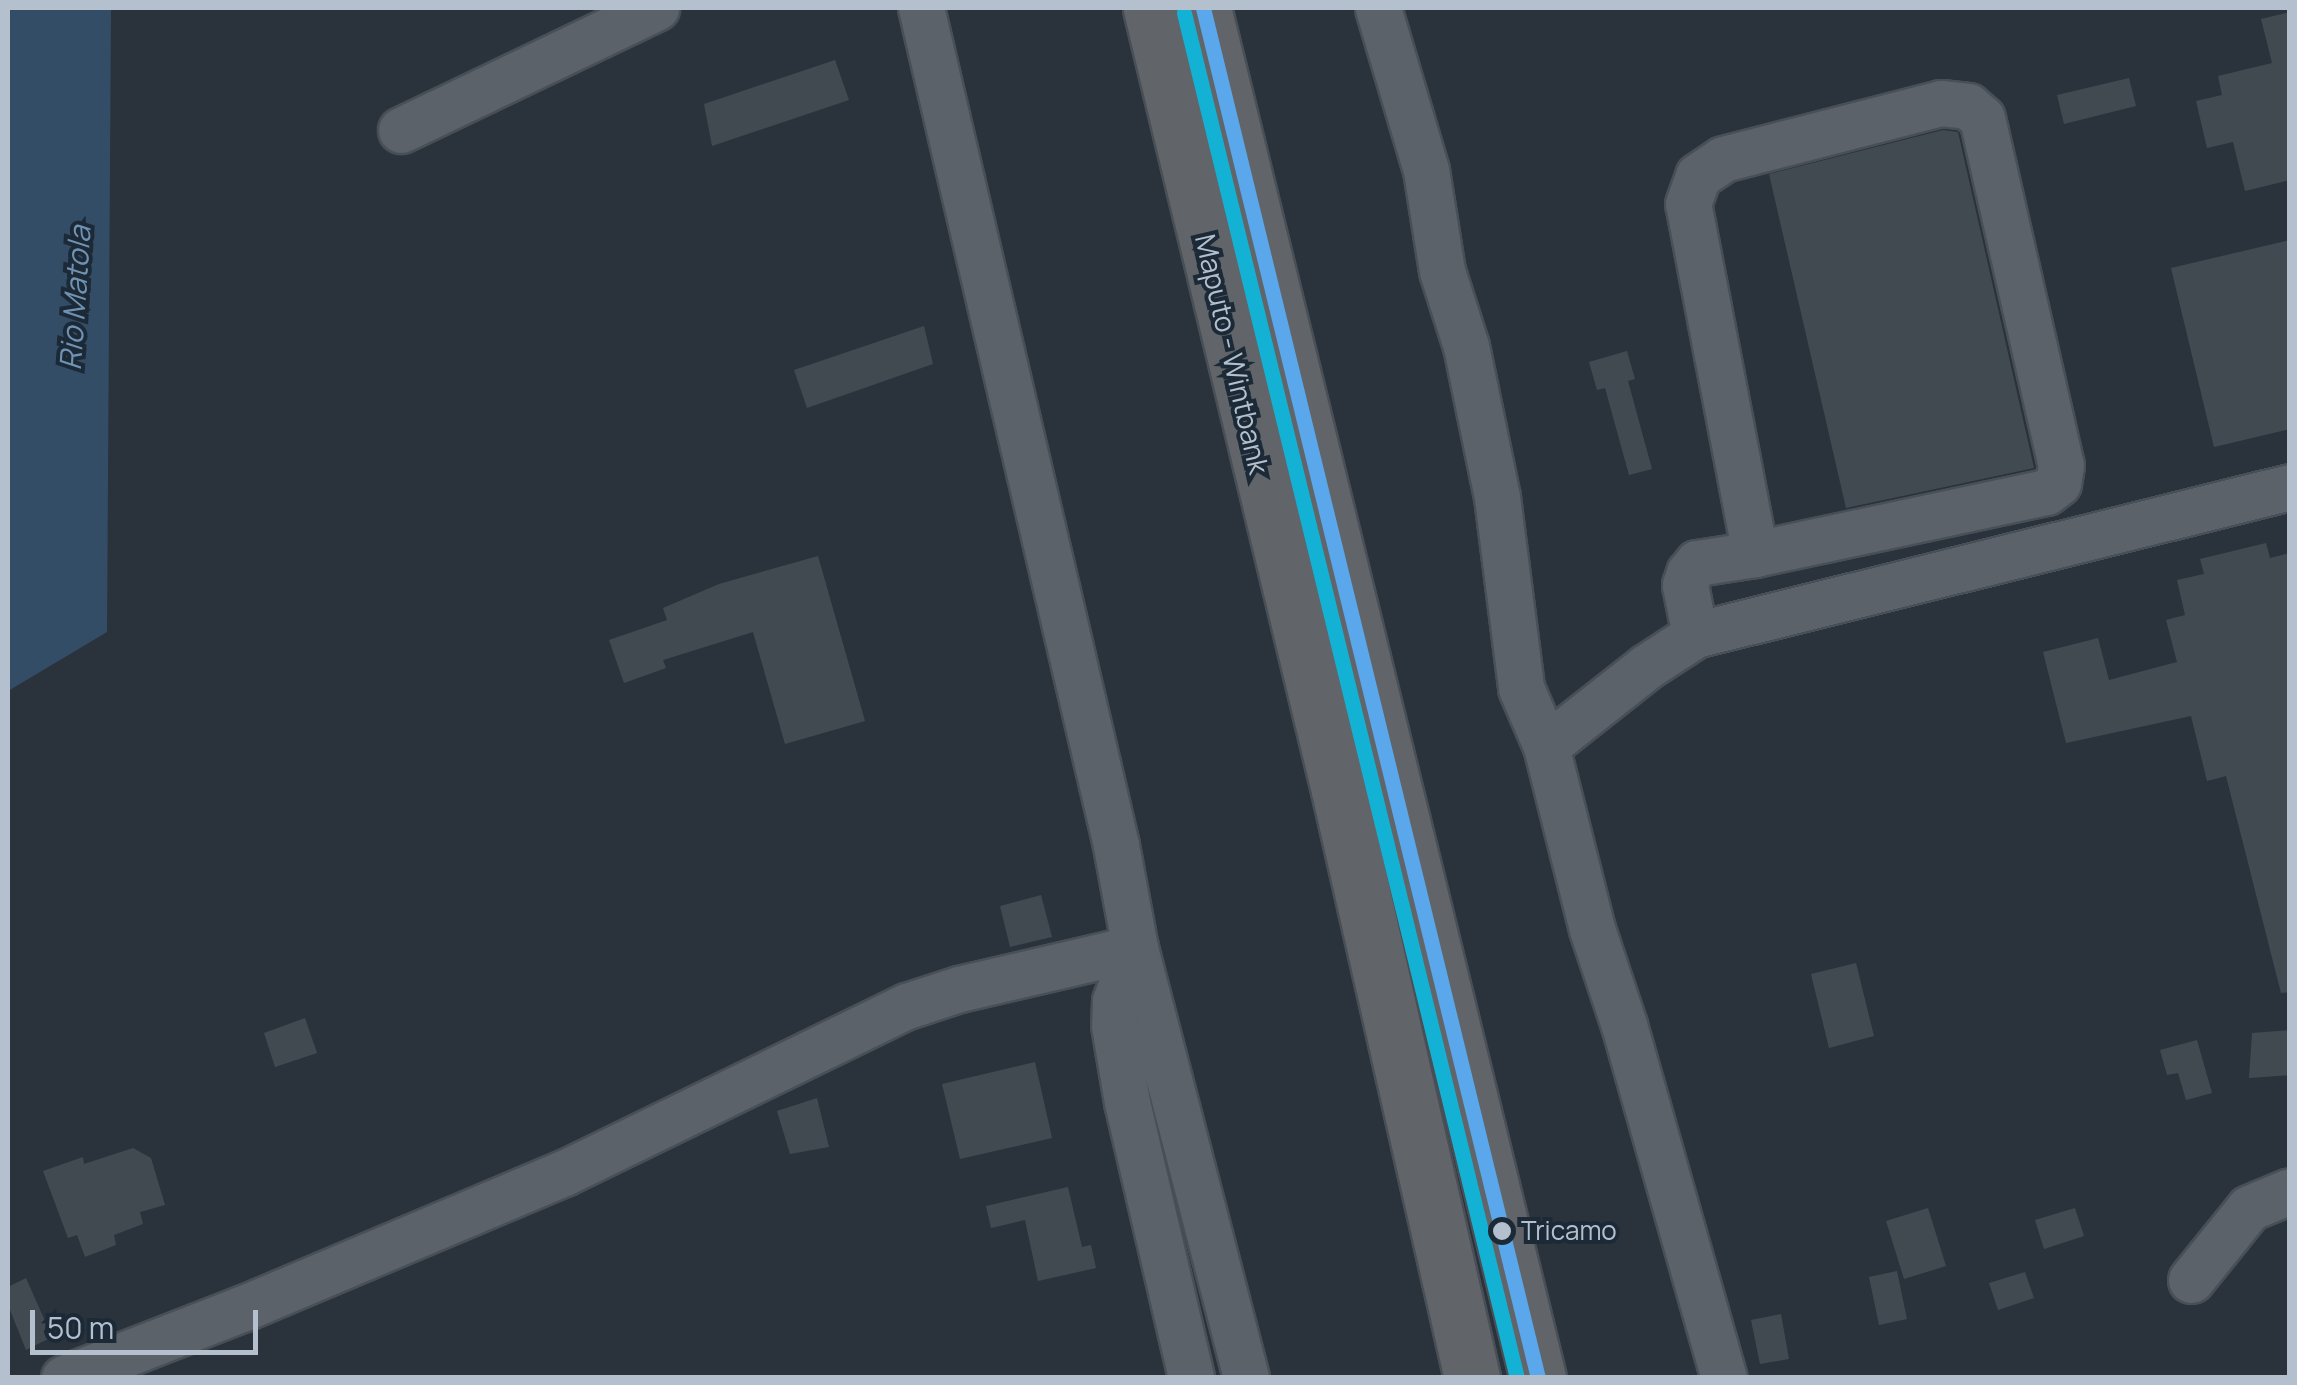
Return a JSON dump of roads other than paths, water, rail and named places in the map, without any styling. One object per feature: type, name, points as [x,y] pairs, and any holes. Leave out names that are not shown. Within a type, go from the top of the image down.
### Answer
[{"type":"highway","name":"Maputo - Wintbank","points":[[1151,8],[1472,1378]]},
{"type":"highway","name":"Maputo - Wintbank","points":[[1203,8],[1538,1378]]},
{"type":"street","points":[[401,130],[656,8]]},
{"type":"street","points":[[920,8],[1116,845],[1135,948],[1246,1378]]},
{"type":"street","points":[[1378,8],[1426,170],[1442,270],[1466,346],[1496,496],[1521,688],[1546,746],[1592,929],[1624,1025],[1724,1378]]},
{"type":"street","points":[[1695,635],[1685,585],[1688,572],[1697,564],[1755,554],[2046,492],[2058,483],[2062,465],[1982,118],[1968,106],[1941,104],[1741,154],[1723,159],[1698,176],[1688,204],[1755,554]]},
{"type":"street","points":[[1546,746],[1646,667],[1695,635],[2290,487]]},
{"type":"street","points":[[64,1378],[244,1308],[564,1173],[907,1006],[959,988],[1135,948]]},
{"type":"street","points":[[1135,948],[1115,1001],[1114,1025],[1126,1102],[1191,1378]]},
{"type":"street","points":[[2191,1280],[2249,1208],[2290,1191]]},
{"type":"water","name":"Rio Matola","points":[[8,8],[111,8],[107,632],[8,691]]},
{"type":"place","name":"Tricamo","points":[[1502,1231]]}]
